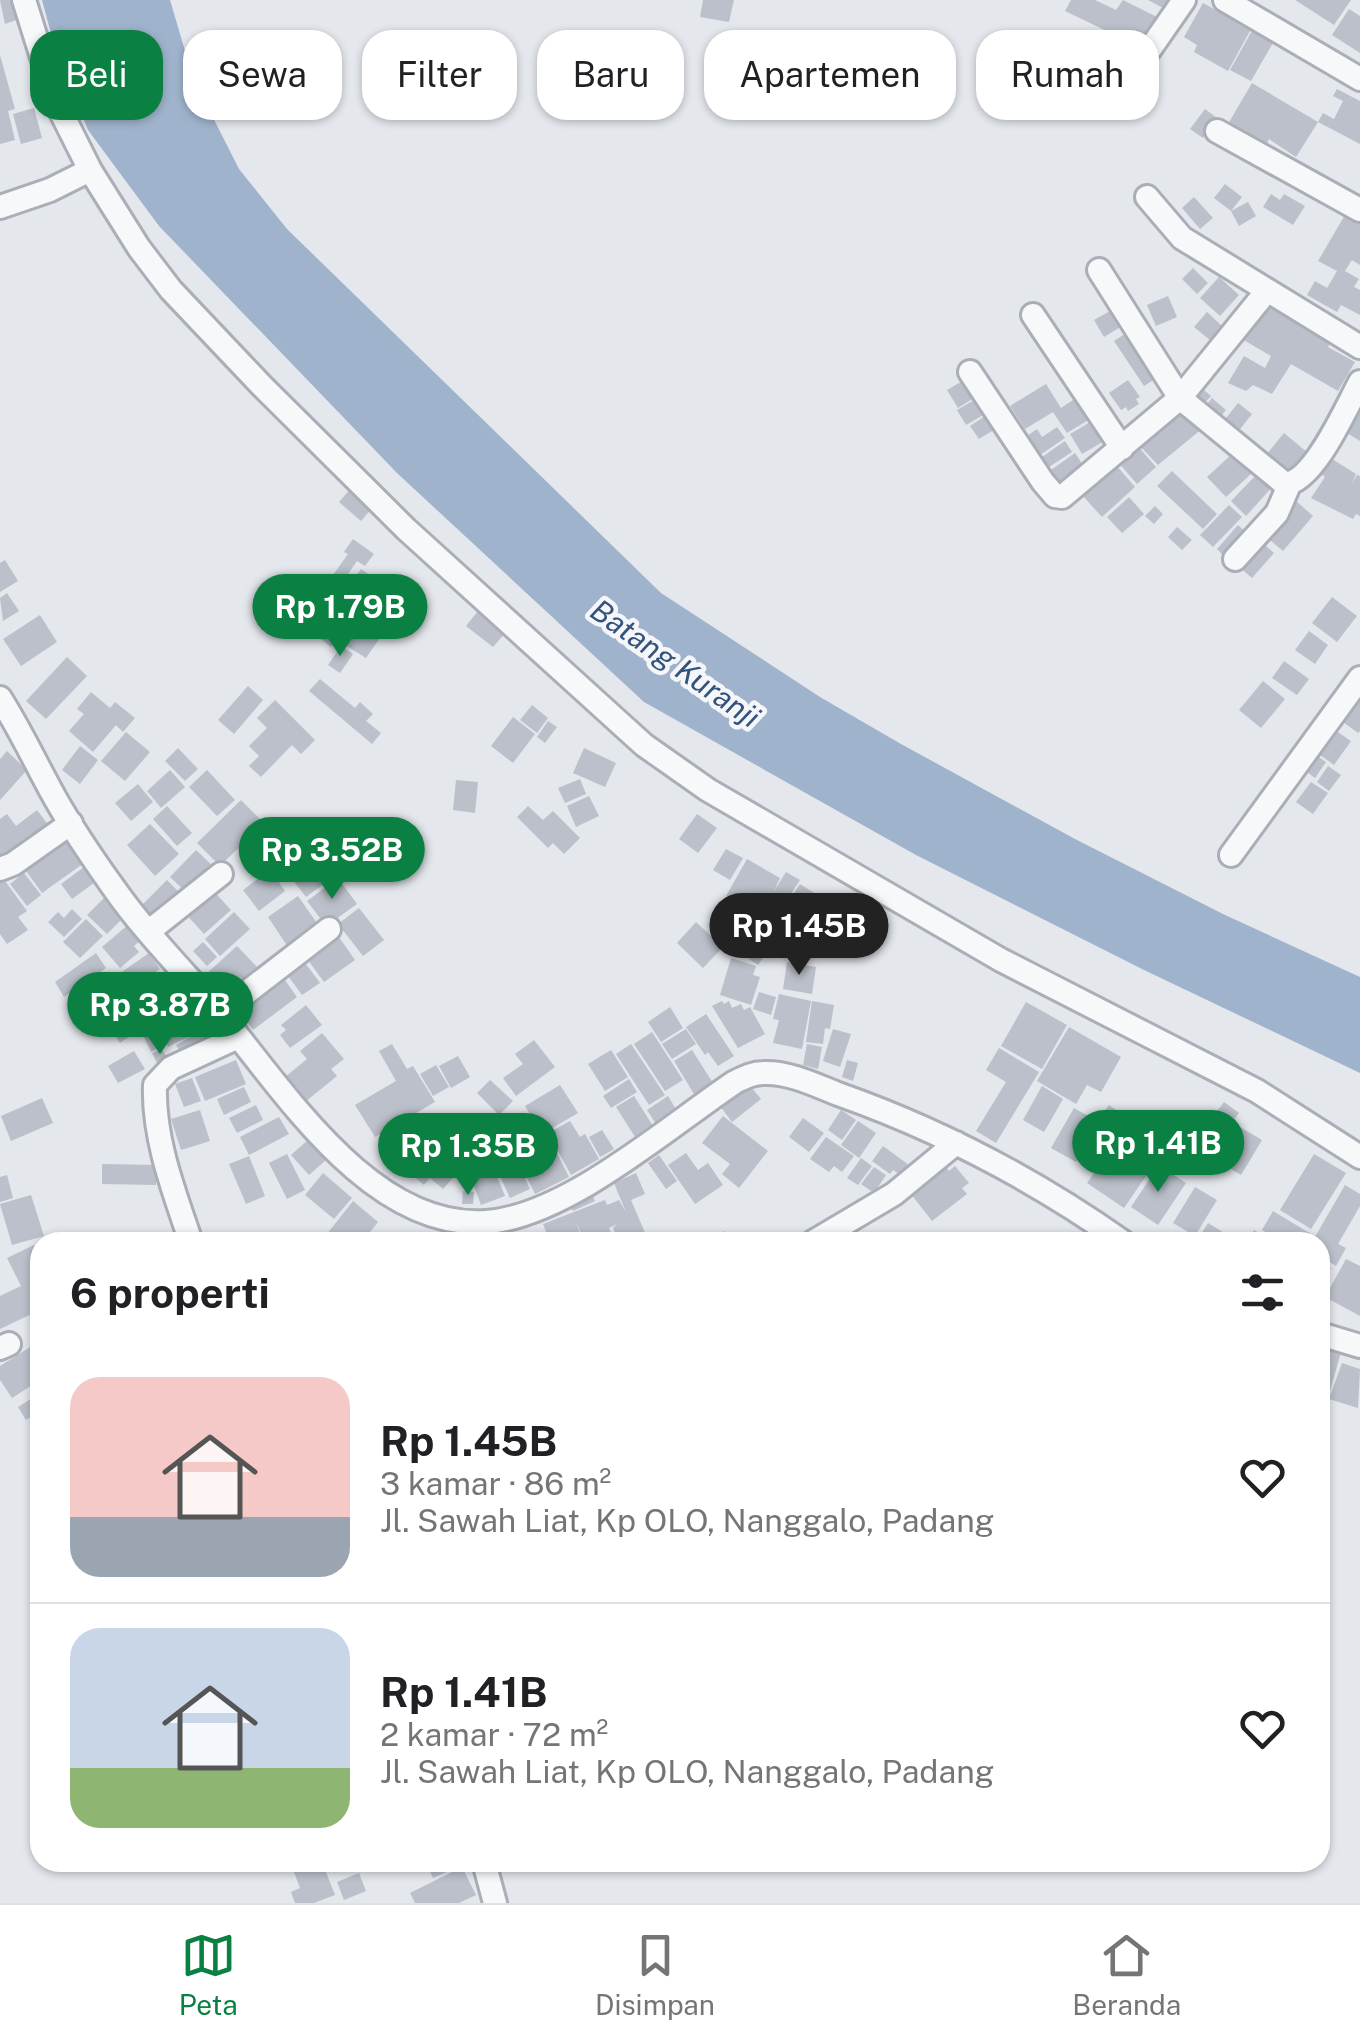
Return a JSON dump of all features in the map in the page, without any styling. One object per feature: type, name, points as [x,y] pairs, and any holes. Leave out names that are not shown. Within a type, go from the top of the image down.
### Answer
[{"type":"street","points":[[24,0],[56,102],[90,170],[171,290],[406,529],[644,745],[708,790],[920,914],[1257,1092],[1360,1157]]},
{"type":"street","points":[[1159,36],[1184,0]]},
{"type":"street","points":[[1225,0],[1360,78]]},
{"type":"street","points":[[1218,131],[1360,210]]},
{"type":"street","points":[[0,207],[50,190],[90,170]]},
{"type":"street","points":[[1146,197],[1182,238],[1360,347]]},
{"type":"street","points":[[1098,270],[1180,398],[1270,475],[1289,485]]},
{"type":"street","points":[[970,372],[1054,496],[1067,495],[1180,398],[1266,292]]},
{"type":"street","points":[[1032,316],[1122,448]]},
{"type":"street","points":[[1235,559],[1278,513],[1289,485],[1313,465],[1360,382]]},
{"type":"street","points":[[1230,854],[1360,678]]},
{"type":"street","points":[[0,698],[71,823],[111,885],[148,932],[314,1126],[393,1198],[426,1215],[471,1222],[520,1216],[612,1168],[735,1082],[766,1073],[789,1076],[880,1109],[956,1143],[1057,1196],[1109,1232]]},
{"type":"street","points":[[0,869],[71,823]]},
{"type":"street","points":[[148,932],[221,874]]},
{"type":"street","points":[[220,1014],[329,929]]},
{"type":"street","points":[[188,1232],[164,1156],[155,1085],[172,1068],[238,1036]]},
{"type":"street","points":[[830,1232],[894,1194],[956,1143]]},
{"type":"street","points":[[1330,1337],[1360,1346]]},
{"type":"street","points":[[487,1872],[495,1903]]},
{"type":"water","name":"Batang Kuranji","points":[[42,0],[170,0],[183,44],[183,120],[214,120],[239,169],[287,229],[661,593],[820,697],[901,744],[1075,839],[1225,915],[1360,977],[1360,1073],[916,855],[644,702],[397,473],[159,226],[88,130],[84,120],[163,120],[163,30],[50,30]]},
{"type":"building","points":[[0,0],[16,0],[22,18],[5,24]]},
{"type":"building","points":[[703,0],[734,0],[729,22],[700,17]]},
{"type":"building","points":[[1071,0],[1095,0],[1116,10],[1123,0],[1159,18],[1153,30],[1104,30],[1065,11]]},
{"type":"building","points":[[1148,0],[1172,0],[1167,10]]},
{"type":"building","points":[[1295,0],[1351,0],[1334,25]]},
{"type":"building","points":[[1203,3],[1251,29],[1228,71],[1194,52],[1197,45],[1184,37]]},
{"type":"building","points":[[1349,9],[1360,16],[1360,53],[1332,35]]},
{"type":"building","points":[[1253,29],[1274,41],[1251,81],[1230,70]]},
{"type":"building","points":[[0,55],[15,109],[8,111],[15,140],[0,144]]},
{"type":"building","points":[[1252,83],[1318,122],[1296,157],[1269,139],[1266,146],[1228,124]]},
{"type":"building","points":[[1337,89],[1360,101],[1360,144],[1318,122],[1323,113],[1334,119],[1343,101],[1333,96]]},
{"type":"building","points":[[30,109],[30,120],[37,120],[42,138],[21,144],[13,114]]},
{"type":"building","points":[[1205,109],[1217,118],[1203,138],[1190,129]]},
{"type":"building","points":[[1225,184],[1242,197],[1231,211],[1214,198]]},
{"type":"building","points":[[1271,194],[1280,200],[1284,194],[1305,206],[1293,225],[1263,207]]},
{"type":"building","points":[[1194,197],[1213,218],[1200,229],[1182,208]]},
{"type":"building","points":[[1248,202],[1256,216],[1239,226],[1231,211]]},
{"type":"building","points":[[1349,208],[1360,215],[1360,265],[1352,260],[1345,271],[1359,279],[1354,287],[1360,290],[1360,315],[1341,305],[1337,312],[1307,295],[1315,281],[1327,288],[1337,271],[1318,261]]},
{"type":"building","points":[[1193,268],[1208,283],[1197,294],[1182,279]]},
{"type":"building","points":[[1219,277],[1239,295],[1220,316],[1200,298]]},
{"type":"building","points":[[1168,296],[1177,317],[1156,326],[1147,305]]},
{"type":"building","points":[[1269,299],[1333,339],[1328,347],[1355,362],[1338,391],[1291,364],[1272,394],[1253,385],[1246,391],[1228,383],[1244,356],[1265,368],[1271,356],[1242,339]]},
{"type":"building","points":[[1117,307],[1127,323],[1104,337],[1094,320]]},
{"type":"building","points":[[1207,312],[1223,327],[1211,341],[1194,327]]},
{"type":"building","points":[[1131,330],[1161,375],[1144,386],[1114,341]]},
{"type":"building","points":[[966,379],[977,396],[958,408],[947,390]]},
{"type":"building","points":[[1128,380],[1140,397],[1136,399],[1139,404],[1128,411],[1126,407],[1121,410],[1109,393]]},
{"type":"building","points":[[1046,384],[1061,408],[1076,398],[1090,419],[1067,433],[1053,412],[1025,429],[1010,406]]},
{"type":"building","points":[[1199,386],[1211,396],[1201,407],[1189,397]]},
{"type":"building","points":[[1212,398],[1226,410],[1217,421],[1203,409]]},
{"type":"building","points":[[976,399],[985,414],[966,425],[957,410]]},
{"type":"building","points":[[1238,403],[1252,414],[1237,433],[1223,422]]},
{"type":"building","points":[[1182,405],[1203,428],[1158,465],[1137,443]]},
{"type":"building","points":[[1360,405],[1360,441],[1339,428]]},
{"type":"building","points":[[988,414],[997,428],[979,439],[970,426]]},
{"type":"building","points":[[1094,420],[1106,440],[1082,454],[1070,434]]},
{"type":"building","points":[[1057,427],[1065,438],[1040,455],[1027,436],[1037,429],[1042,437]]},
{"type":"building","points":[[1284,433],[1308,453],[1290,475],[1266,455]]},
{"type":"building","points":[[1065,441],[1072,452],[1049,467],[1042,457]]},
{"type":"building","points":[[1136,444],[1156,467],[1137,484],[1117,461]]},
{"type":"building","points":[[1075,453],[1085,468],[1061,485],[1051,470]]},
{"type":"building","points":[[1233,453],[1252,473],[1226,497],[1207,477]]},
{"type":"building","points":[[1329,457],[1356,474],[1352,484],[1360,476],[1360,516],[1356,514],[1353,519],[1311,498],[1325,477],[1319,473]]},
{"type":"building","points":[[1116,465],[1135,487],[1102,517],[1082,495]]},
{"type":"building","points":[[1261,470],[1275,484],[1246,516],[1231,501]]},
{"type":"building","points":[[1172,471],[1217,514],[1203,529],[1157,486]]},
{"type":"building","points":[[352,487],[374,506],[361,521],[339,502]]},
{"type":"building","points":[[1129,497],[1144,514],[1122,533],[1107,517]]},
{"type":"building","points":[[1295,500],[1313,516],[1283,551],[1264,535]]},
{"type":"building","points":[[1229,505],[1242,517],[1213,547],[1200,535]]},
{"type":"building","points":[[1155,506],[1163,514],[1154,524],[1145,516]]},
{"type":"building","points":[[1238,525],[1249,535],[1227,559],[1217,549]]},
{"type":"building","points":[[1177,527],[1192,540],[1182,550],[1168,537]]},
{"type":"building","points":[[353,539],[374,554],[365,566],[357,561],[323,610],[313,603],[348,554],[344,552]]},
{"type":"building","points":[[1260,541],[1274,553],[1252,578],[1238,566]]},
{"type":"building","points":[[5,560],[18,581],[0,592],[0,563]]},
{"type":"building","points":[[361,569],[378,581],[357,611],[336,596],[350,575],[354,578]]},
{"type":"building","points":[[384,587],[408,602],[395,623],[371,608]]},
{"type":"building","points":[[7,593],[19,611],[3,621],[0,598]]},
{"type":"building","points":[[1332,597],[1357,616],[1337,642],[1312,623]]},
{"type":"building","points":[[337,601],[355,615],[331,647],[313,633]]},
{"type":"building","points":[[478,611],[506,632],[493,647],[466,626]]},
{"type":"building","points":[[367,612],[388,626],[366,658],[345,645]]},
{"type":"building","points":[[40,615],[57,642],[21,666],[3,639]]},
{"type":"building","points":[[1309,631],[1328,645],[1315,664],[1295,650]]},
{"type":"building","points":[[341,646],[353,654],[340,673],[328,665]]},
{"type":"building","points":[[67,657],[87,676],[46,719],[26,701]]},
{"type":"building","points":[[1284,661],[1309,679],[1297,695],[1272,678]]},
{"type":"building","points":[[320,679],[355,708],[360,702],[373,714],[366,721],[381,733],[372,744],[309,691]]},
{"type":"building","points":[[1263,681],[1285,699],[1261,728],[1239,710]]},
{"type":"building","points":[[1360,681],[1360,731],[1358,733],[1335,716]]},
{"type":"building","points":[[248,686],[263,700],[234,734],[218,720]]},
{"type":"building","points":[[91,692],[110,708],[115,702],[135,718],[123,732],[116,725],[93,752],[69,731],[84,714],[77,709]]},
{"type":"building","points":[[275,700],[315,740],[301,754],[292,745],[261,777],[249,766],[259,756],[249,746],[267,728],[257,718]]},
{"type":"building","points":[[532,705],[548,718],[537,733],[520,720]]},
{"type":"building","points":[[513,717],[535,734],[513,763],[491,746]]},
{"type":"building","points":[[548,721],[557,727],[545,743],[537,737]]},
{"type":"building","points":[[1329,726],[1351,741],[1334,765],[1312,749]]},
{"type":"building","points":[[126,732],[150,752],[125,781],[101,761]]},
{"type":"building","points":[[80,746],[98,760],[80,784],[62,770]]},
{"type":"building","points":[[178,748],[198,769],[185,781],[165,761]]},
{"type":"building","points":[[584,748],[616,763],[605,787],[573,773]]},
{"type":"building","points":[[7,751],[27,770],[0,800],[0,759]]},
{"type":"building","points":[[1310,751],[1326,762],[1315,778],[1299,766]]},
{"type":"building","points":[[1328,766],[1341,775],[1329,791],[1317,782]]},
{"type":"building","points":[[170,770],[185,787],[161,808],[147,791]]},
{"type":"building","points":[[207,770],[235,800],[217,816],[189,787]]},
{"type":"building","points":[[580,779],[586,794],[565,803],[558,788]]},
{"type":"building","points":[[456,780],[478,782],[475,813],[453,810]]},
{"type":"building","points":[[1311,782],[1328,793],[1313,814],[1296,802]]},
{"type":"building","points":[[138,784],[153,802],[131,821],[115,803]]},
{"type":"building","points":[[589,796],[599,816],[576,827],[567,806]]},
{"type":"building","points":[[241,800],[264,823],[220,866],[197,843]]},
{"type":"building","points":[[167,806],[192,833],[177,846],[153,819]]},
{"type":"building","points":[[528,806],[543,820],[553,811],[580,838],[564,854],[553,843],[548,848],[517,817]]},
{"type":"building","points":[[37,810],[52,830],[0,861],[0,819],[7,814],[16,826]]},
{"type":"building","points":[[697,814],[717,828],[698,853],[679,839]]},
{"type":"building","points":[[274,822],[297,850],[274,869],[251,842]]},
{"type":"building","points":[[150,824],[179,854],[155,876],[127,845]]},
{"type":"building","points":[[68,841],[84,863],[42,893],[26,871]]},
{"type":"building","points":[[304,848],[329,880],[306,897],[282,866]]},
{"type":"building","points":[[726,849],[743,858],[730,880],[713,870]]},
{"type":"building","points":[[196,850],[216,869],[190,896],[170,877]]},
{"type":"building","points":[[747,859],[780,878],[774,891],[786,872],[800,880],[779,912],[765,904],[758,916],[726,896]]},
{"type":"building","points":[[87,865],[98,880],[72,899],[61,884]]},
{"type":"building","points":[[270,870],[285,891],[259,911],[243,890]]},
{"type":"building","points":[[24,873],[41,895],[27,906],[10,884]]},
{"type":"building","points":[[0,874],[27,911],[18,917],[28,930],[7,944],[0,934]]},
{"type":"building","points":[[338,878],[357,904],[326,926],[307,901]]},
{"type":"building","points":[[167,880],[178,891],[152,917],[141,906]]},
{"type":"building","points":[[800,884],[819,896],[801,925],[781,913]]},
{"type":"building","points":[[210,887],[231,910],[204,934],[183,911]]},
{"type":"building","points":[[298,896],[319,926],[288,947],[268,917]]},
{"type":"building","points":[[104,898],[124,917],[107,934],[87,915]]},
{"type":"building","points":[[819,901],[846,916],[829,946],[802,931]]},
{"type":"building","points":[[768,907],[797,926],[781,949],[773,944],[758,965],[732,948],[747,927],[752,931]]},
{"type":"building","points":[[359,908],[384,940],[363,956],[338,924]]},
{"type":"building","points":[[72,909],[82,919],[64,937],[48,922],[58,912],[64,918]]},
{"type":"building","points":[[234,912],[250,929],[220,956],[205,939]]},
{"type":"building","points":[[86,919],[103,936],[80,958],[63,942]]},
{"type":"building","points":[[696,922],[723,947],[703,968],[677,943]]},
{"type":"building","points":[[129,924],[142,939],[134,946],[139,952],[120,968],[102,947]]},
{"type":"building","points":[[336,933],[355,960],[324,982],[305,956]]},
{"type":"building","points":[[203,942],[217,957],[207,966],[193,951]]},
{"type":"building","points":[[237,946],[257,967],[225,997],[205,975]]},
{"type":"building","points":[[96,953],[106,968],[64,997],[55,982]]},
{"type":"building","points":[[149,953],[160,969],[130,989],[119,974]]},
{"type":"building","points":[[300,956],[320,983],[302,995],[283,969]]},
{"type":"building","points":[[731,958],[756,966],[753,975],[760,977],[751,1005],[720,995]]},
{"type":"building","points":[[787,962],[816,967],[812,994],[783,989]]},
{"type":"building","points":[[108,973],[121,994],[96,1009],[83,989]]},
{"type":"building","points":[[160,973],[168,985],[139,1004],[131,992]]},
{"type":"building","points":[[280,973],[297,997],[253,1030],[235,1006]]},
{"type":"building","points":[[759,992],[776,997],[771,1015],[753,1009]]},
{"type":"building","points":[[779,994],[811,1001],[802,1049],[773,1043],[779,1020],[773,1019]]},
{"type":"building","points":[[159,997],[169,1012],[148,1025],[138,1010]]},
{"type":"building","points":[[121,1001],[140,1029],[120,1043],[101,1014]]},
{"type":"building","points":[[729,1001],[732,1008],[741,1004],[744,1010],[750,1007],[765,1034],[738,1048],[712,1006]]},
{"type":"building","points":[[812,1001],[834,1005],[823,1044],[806,1042]]},
{"type":"building","points":[[1026,1002],[1067,1025],[1042,1069],[1001,1046]]},
{"type":"building","points":[[306,1005],[322,1025],[290,1048],[280,1035],[286,1030],[281,1025]]},
{"type":"building","points":[[670,1007],[683,1028],[661,1042],[648,1022]]},
{"type":"building","points":[[706,1014],[734,1056],[718,1066],[708,1052],[705,1055],[686,1027]]},
{"type":"building","points":[[180,1019],[190,1036],[168,1047],[159,1031]]},
{"type":"building","points":[[1069,1027],[1121,1057],[1101,1092],[1087,1085],[1076,1104],[1037,1081]]},
{"type":"building","points":[[686,1029],[696,1044],[672,1059],[662,1044]]},
{"type":"building","points":[[833,1029],[851,1034],[840,1067],[823,1061]]},
{"type":"building","points":[[202,1030],[208,1041],[182,1056],[176,1045]]},
{"type":"building","points":[[153,1032],[160,1047],[151,1052],[144,1037]]},
{"type":"building","points":[[652,1032],[683,1080],[665,1091],[634,1044]]},
{"type":"building","points":[[322,1033],[344,1059],[331,1069],[337,1076],[305,1102],[285,1077],[307,1059],[300,1051]]},
{"type":"building","points":[[534,1040],[555,1067],[516,1096],[503,1078],[523,1064],[515,1054]]},
{"type":"building","points":[[392,1044],[407,1069],[413,1066],[435,1102],[375,1137],[355,1105],[396,1081],[379,1051]]},
{"type":"building","points":[[631,1044],[665,1095],[649,1105],[616,1054]]},
{"type":"building","points":[[807,1044],[822,1047],[818,1069],[803,1065]]},
{"type":"building","points":[[999,1048],[1039,1072],[996,1143],[976,1131],[1006,1082],[986,1070]]},
{"type":"building","points":[[162,1049],[168,1060],[158,1065],[152,1053]]},
{"type":"building","points":[[611,1050],[628,1077],[605,1091],[588,1064]]},
{"type":"building","points":[[692,1050],[713,1083],[694,1094],[674,1061]]},
{"type":"building","points":[[134,1051],[145,1069],[118,1083],[108,1066]]},
{"type":"building","points":[[458,1056],[470,1077],[451,1088],[439,1066]]},
{"type":"building","points":[[236,1060],[246,1084],[205,1101],[195,1077]]},
{"type":"building","points":[[847,1060],[858,1063],[853,1081],[842,1077]]},
{"type":"building","points":[[436,1065],[449,1087],[433,1096],[420,1074]]},
{"type":"building","points":[[192,1078],[201,1101],[184,1107],[175,1084]]},
{"type":"building","points":[[629,1079],[637,1092],[611,1108],[603,1096]]},
{"type":"building","points":[[490,1080],[513,1101],[499,1115],[477,1093]]},
{"type":"building","points":[[748,1083],[761,1099],[732,1122],[720,1106]]},
{"type":"building","points":[[560,1085],[578,1113],[549,1130],[544,1122],[537,1126],[525,1106]]},
{"type":"building","points":[[1042,1086],[1063,1099],[1044,1132],[1023,1120]]},
{"type":"building","points":[[244,1087],[251,1102],[224,1115],[217,1099]]},
{"type":"building","points":[[634,1096],[653,1126],[635,1137],[616,1107]]},
{"type":"building","points":[[668,1096],[677,1111],[656,1124],[647,1110]]},
{"type":"building","points":[[42,1098],[53,1123],[11,1141],[1,1116]]},
{"type":"building","points":[[1224,1102],[1239,1113],[1219,1138],[1205,1127]]},
{"type":"building","points":[[256,1105],[263,1120],[237,1133],[229,1118]]},
{"type":"building","points":[[1109,1105],[1137,1125],[1120,1149],[1150,1170],[1124,1208],[1087,1183],[1115,1144],[1097,1131],[1102,1124],[1108,1127],[1098,1120]]},
{"type":"building","points":[[1074,1108],[1099,1122],[1076,1162],[1051,1148]]},
{"type":"building","points":[[200,1110],[210,1141],[181,1150],[171,1119]]},
{"type":"building","points":[[841,1110],[856,1120],[842,1140],[828,1130]]},
{"type":"building","points":[[432,1114],[441,1134],[395,1154],[386,1133]]},
{"type":"building","points":[[723,1116],[768,1151],[739,1188],[722,1174],[730,1164],[702,1143]]},
{"type":"building","points":[[279,1117],[289,1134],[249,1155],[240,1137]]},
{"type":"building","points":[[803,1118],[824,1133],[809,1152],[789,1137]]},
{"type":"building","points":[[570,1121],[580,1137],[585,1134],[599,1159],[571,1175],[548,1133]]},
{"type":"building","points":[[858,1121],[876,1133],[859,1158],[841,1145]]},
{"type":"building","points":[[1147,1124],[1173,1143],[1153,1170],[1127,1152]]},
{"type":"building","points":[[1240,1127],[1262,1140],[1241,1175],[1219,1162]]},
{"type":"building","points":[[602,1130],[614,1149],[600,1157],[589,1137]]},
{"type":"building","points":[[440,1137],[454,1148],[436,1170],[446,1160],[459,1171],[443,1189],[430,1178],[424,1185],[406,1170],[425,1146],[430,1150]]},
{"type":"building","points":[[826,1137],[854,1156],[842,1172],[834,1166],[829,1172],[810,1159]]},
{"type":"building","points":[[550,1139],[569,1177],[535,1194],[520,1164],[541,1154],[536,1145]]},
{"type":"building","points":[[308,1140],[326,1160],[309,1175],[291,1155]]},
{"type":"building","points":[[883,1146],[909,1165],[902,1176],[893,1170],[890,1174],[872,1161]]},
{"type":"building","points":[[686,1153],[698,1170],[708,1163],[723,1185],[695,1204],[668,1165]]},
{"type":"building","points":[[287,1154],[305,1190],[287,1199],[269,1163]]},
{"type":"building","points":[[1314,1154],[1346,1173],[1311,1229],[1280,1210]]},
{"type":"building","points":[[659,1155],[677,1181],[666,1189],[648,1163]]},
{"type":"building","points":[[249,1156],[265,1196],[246,1204],[229,1164]]},
{"type":"building","points":[[861,1158],[872,1166],[858,1185],[847,1178]]},
{"type":"building","points":[[941,1160],[949,1171],[955,1166],[969,1183],[962,1188],[967,1194],[932,1221],[911,1194]]},
{"type":"building","points":[[102,1164],[156,1165],[156,1185],[102,1184]]},
{"type":"building","points":[[519,1165],[530,1189],[510,1198],[499,1174]]},
{"type":"building","points":[[1159,1165],[1186,1183],[1158,1225],[1131,1207]]},
{"type":"building","points":[[874,1167],[886,1175],[874,1193],[861,1184]]},
{"type":"building","points":[[495,1172],[505,1196],[481,1205],[472,1181]]},
{"type":"building","points":[[323,1173],[352,1198],[334,1219],[305,1195]]},
{"type":"building","points":[[636,1173],[645,1194],[631,1200],[645,1232],[615,1232],[617,1224],[609,1228],[610,1232],[580,1232],[576,1222],[580,1232],[546,1232],[543,1224],[605,1200],[607,1205],[619,1200],[626,1212],[614,1183]]},
{"type":"building","points":[[7,1175],[13,1198],[0,1202],[0,1177]]},
{"type":"building","points":[[1345,1185],[1360,1194],[1360,1206],[1338,1244],[1346,1248],[1336,1266],[1330,1262],[1330,1232],[1318,1232]]},
{"type":"building","points":[[1195,1187],[1217,1200],[1197,1232],[1188,1232],[1173,1223]]},
{"type":"building","points":[[589,1188],[595,1201],[573,1211],[567,1198]]},
{"type":"building","points":[[463,1191],[474,1192],[473,1204],[462,1204]]},
{"type":"building","points":[[31,1195],[43,1232],[30,1232],[30,1240],[12,1245],[0,1204]]},
{"type":"building","points":[[353,1201],[378,1222],[370,1232],[329,1232]]},
{"type":"building","points":[[1273,1211],[1308,1232],[1265,1232],[1262,1230]]},
{"type":"building","points":[[1208,1223],[1223,1232],[1202,1232]]},
{"type":"building","points":[[30,1247],[30,1315],[0,1329],[0,1296],[21,1286],[7,1258]]},
{"type":"building","points":[[1346,1259],[1360,1266],[1360,1316],[1330,1300],[1330,1288]]},
{"type":"building","points":[[1330,1344],[1343,1345],[1330,1391]]},
{"type":"building","points":[[30,1347],[30,1386],[12,1398],[0,1380],[0,1366]]},
{"type":"building","points":[[1342,1363],[1360,1369],[1358,1408],[1330,1396]]},
{"type":"building","points":[[30,1399],[30,1417],[26,1420],[18,1407]]},
{"type":"building","points":[[294,1872],[326,1872],[335,1895],[314,1903],[295,1903],[291,1892],[300,1888]]},
{"type":"building","points":[[452,1872],[464,1872],[476,1895],[459,1903],[415,1903],[410,1893]]},
{"type":"building","points":[[359,1873],[366,1891],[344,1900],[337,1882]]}]
